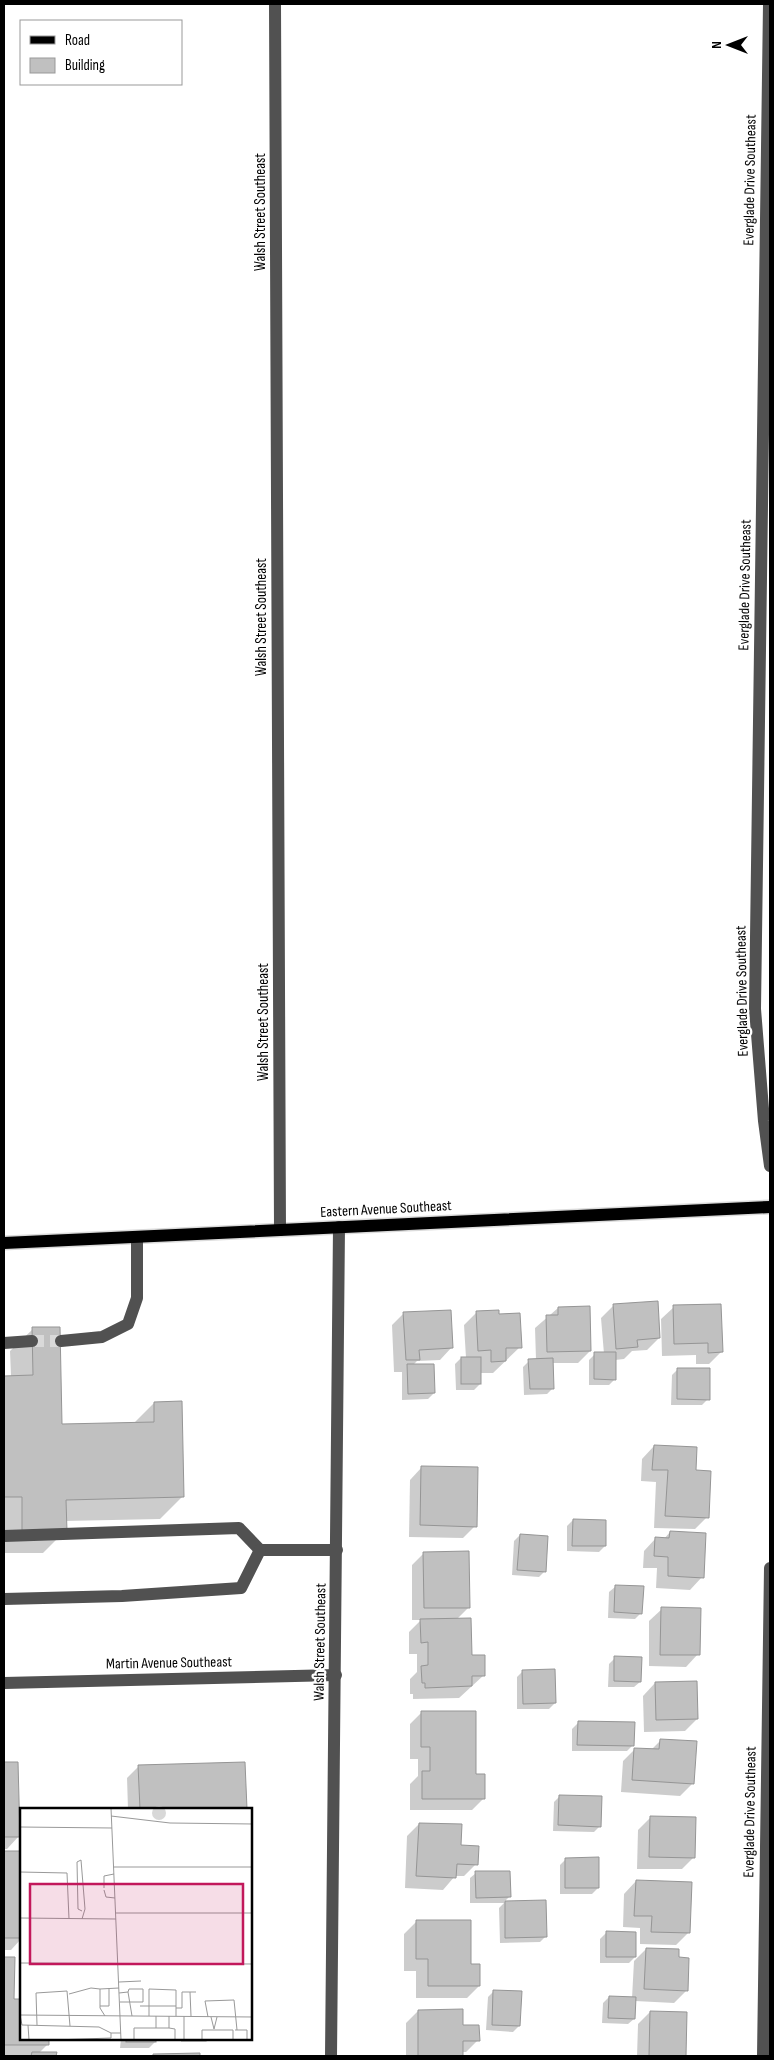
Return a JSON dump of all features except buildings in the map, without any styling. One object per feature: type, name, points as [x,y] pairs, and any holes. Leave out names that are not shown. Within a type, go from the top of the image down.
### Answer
[{"type":"main road","name":"Eastern Avenue Southeast","points":[[4,1243],[770,1207]]},
{"type":"street","name":"Walsh Street Southeast","points":[[275,4],[280,1230]]},
{"type":"street","name":"Everglade Drive Southeast","points":[[769,4],[755,1009],[764,1121],[770,1166]]},
{"type":"street","name":"Walsh Street Southeast","points":[[330,2056],[336,1676],[339,1227]]},
{"type":"street","points":[[61,1341],[102,1337],[128,1324],[137,1298],[137,1237]]},
{"type":"street","points":[[4,1342],[32,1341]]},
{"type":"street","points":[[4,1536],[239,1528],[260,1550],[337,1550]]},
{"type":"street","points":[[4,1599],[122,1596],[241,1588],[260,1550]]},
{"type":"street","name":"Everglade Drive Southeast","points":[[763,2056],[770,1568]]},
{"type":"street","name":"Martin Avenue Southeast","points":[[4,1684],[336,1676]]},
{"type":"tunnel","points":[[32,1341],[61,1341]]}]
